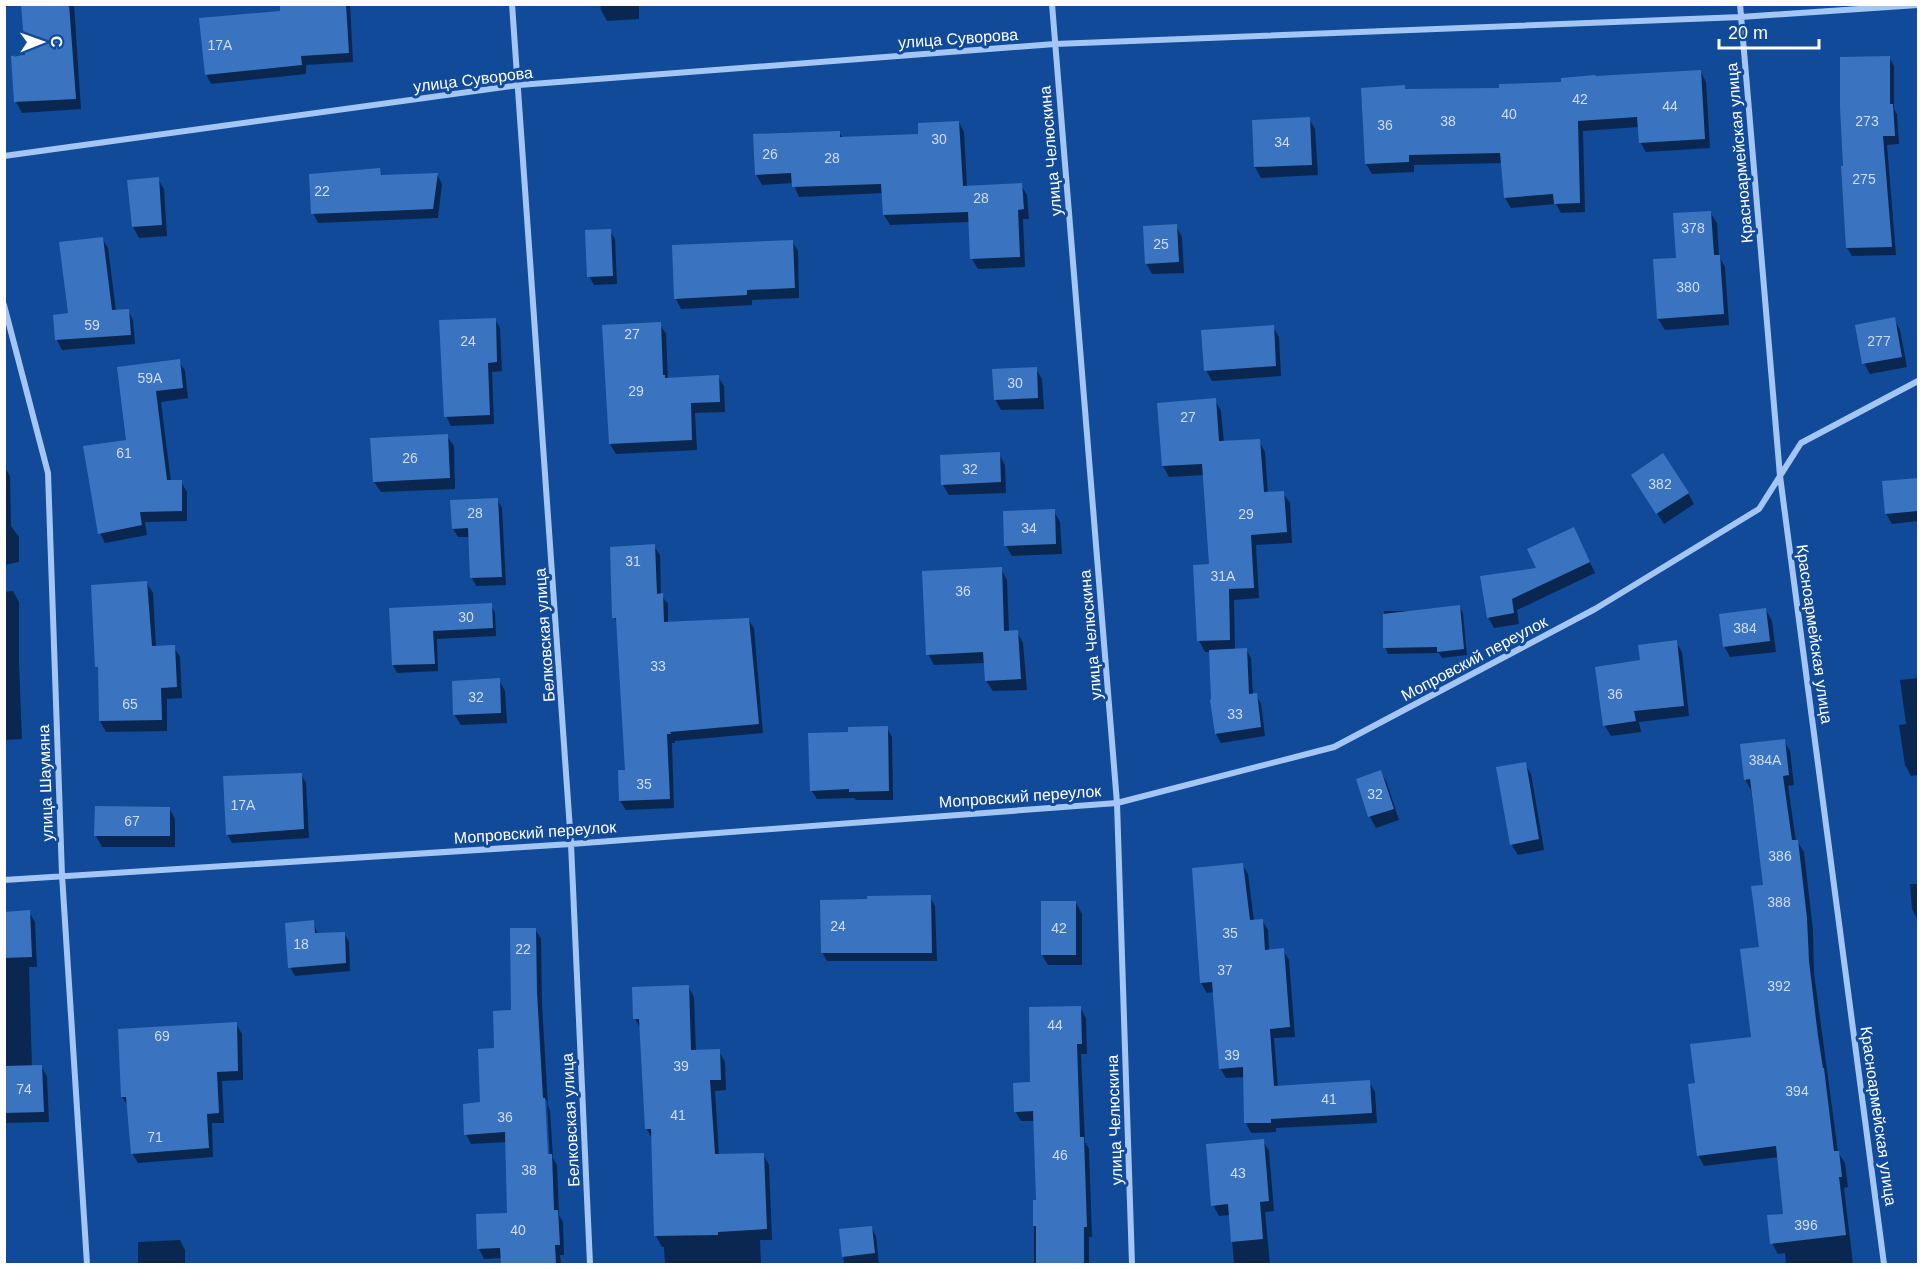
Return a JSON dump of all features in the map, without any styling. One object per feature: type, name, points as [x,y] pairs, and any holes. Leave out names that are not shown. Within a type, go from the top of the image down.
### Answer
[{"type":"street","name":"Белковская улица","points":[[512,4],[571,844],[590,1264]]},
{"type":"street","name":"улица Челюскина","points":[[1052,4],[1118,803],[1132,1264]]},
{"type":"street","name":"Красноармейская улица","points":[[1740,4],[1780,476],[1884,1264]]},
{"type":"street","name":"улица Суворова","points":[[4,156],[519,86],[1055,44],[1741,17],[1918,5]]},
{"type":"street","name":"улица Шаумяна","points":[[4,305],[48,473],[62,875],[87,1264]]},
{"type":"street","name":"Мопровский переулок","points":[[4,879],[571,844],[1118,803],[1334,747],[1595,609],[1759,509],[1801,443],[1918,381]]},
{"type":"building","points":[[21,4],[69,4],[76,99],[14,102],[11,56],[25,55]]},
{"type":"building","points":[[280,4],[346,4],[349,53],[301,56],[302,65],[205,75],[199,18],[280,11]]},
{"type":"building","points":[[1890,56],[1890,104],[1893,104],[1895,136],[1883,136],[1892,247],[1846,248],[1841,166],[1843,166],[1840,57]]},
{"type":"building","points":[[1701,70],[1705,139],[1639,143],[1637,117],[1578,121],[1580,203],[1554,204],[1553,194],[1504,198],[1500,153],[1409,155],[1409,162],[1365,164],[1361,88],[1405,85],[1405,89],[1499,88],[1499,84],[1561,82],[1561,78]]},
{"type":"building","points":[[1310,117],[1312,165],[1254,167],[1252,120]]},
{"type":"building","points":[[959,121],[963,186],[1022,183],[1024,209],[1018,210],[1020,257],[970,259],[968,212],[883,215],[881,184],[792,187],[791,173],[755,175],[753,134],[840,131],[840,137],[918,134],[918,123]]},
{"type":"building","points":[[380,168],[381,175],[438,173],[433,209],[311,214],[309,174]]},
{"type":"building","points":[[159,177],[162,225],[132,227],[127,180]]},
{"type":"building","points":[[1711,211],[1714,255],[1720,255],[1724,314],[1657,319],[1653,259],[1676,258],[1673,213]]},
{"type":"building","points":[[1177,224],[1179,262],[1145,264],[1143,226]]},
{"type":"building","points":[[611,229],[613,276],[587,277],[585,230]]},
{"type":"building","points":[[103,237],[112,310],[129,309],[131,335],[55,340],[53,315],[68,313],[59,242]]},
{"type":"building","points":[[793,240],[795,288],[747,290],[747,295],[674,299],[672,245]]},
{"type":"building","points":[[1895,317],[1902,357],[1862,364],[1855,325]]},
{"type":"building","points":[[496,318],[497,362],[488,363],[490,415],[444,417],[439,320]]},
{"type":"building","points":[[661,322],[665,378],[719,375],[720,402],[691,403],[692,440],[609,444],[602,325]]},
{"type":"building","points":[[1274,325],[1276,366],[1204,371],[1201,330]]},
{"type":"building","points":[[180,359],[183,388],[156,391],[167,480],[182,480],[182,511],[140,512],[142,525],[98,534],[83,446],[126,440],[117,367]]},
{"type":"building","points":[[1037,367],[1038,398],[994,400],[992,369]]},
{"type":"building","points":[[1216,398],[1219,441],[1260,439],[1264,492],[1284,491],[1287,532],[1251,535],[1254,588],[1229,589],[1230,640],[1197,641],[1193,565],[1209,564],[1202,464],[1162,466],[1157,403]]},
{"type":"building","points":[[448,434],[450,478],[373,482],[370,438]]},
{"type":"building","points":[[1000,452],[1001,482],[941,485],[940,455]]},
{"type":"building","points":[[1663,453],[1689,493],[1656,514],[1631,475]]},
{"type":"building","points":[[1918,478],[1918,511],[1885,514],[1882,481]]},
{"type":"building","points":[[498,498],[502,577],[470,578],[468,528],[452,529],[450,500]]},
{"type":"building","points":[[1055,509],[1056,544],[1004,546],[1003,511]]},
{"type":"building","points":[[1574,527],[1590,562],[1512,599],[1514,613],[1487,618],[1480,576],[1536,568],[1527,549]]},
{"type":"building","points":[[655,544],[657,594],[663,593],[664,622],[749,618],[759,724],[670,732],[671,734],[667,734],[670,799],[619,801],[618,770],[625,770],[616,618],[612,618],[610,547]]},
{"type":"building","points":[[1002,567],[1004,631],[1018,630],[1021,679],[985,681],[983,652],[926,655],[922,571]]},
{"type":"building","points":[[147,581],[152,646],[175,645],[177,687],[161,688],[162,720],[99,721],[98,667],[95,667],[91,585]]},
{"type":"building","points":[[492,603],[493,628],[433,631],[435,664],[392,665],[389,608]]},
{"type":"building","points":[[1460,605],[1464,649],[1437,652],[1437,647],[1383,648],[1383,614]]},
{"type":"building","points":[[1766,608],[1770,641],[1723,647],[1719,614]]},
{"type":"building","points":[[1677,640],[1684,706],[1634,711],[1636,721],[1603,726],[1595,667],[1640,660],[1638,645]]},
{"type":"building","points":[[1247,648],[1249,694],[1257,693],[1261,727],[1215,734],[1210,700],[1209,650]]},
{"type":"building","points":[[500,678],[501,713],[453,715],[452,681]]},
{"type":"building","points":[[888,726],[889,791],[849,792],[849,789],[810,791],[808,733],[848,732],[848,727]]},
{"type":"building","points":[[1785,739],[1789,775],[1783,776],[1792,840],[1798,840],[1818,1036],[1834,1151],[1839,1151],[1842,1177],[1839,1177],[1846,1235],[1770,1244],[1767,1215],[1783,1214],[1776,1146],[1697,1156],[1688,1084],[1695,1083],[1690,1044],[1751,1037],[1740,949],[1759,947],[1751,886],[1763,885],[1750,779],[1744,780],[1740,744]]},
{"type":"building","points":[[1526,762],[1539,839],[1510,845],[1496,767]]},
{"type":"building","points":[[1381,770],[1394,809],[1368,817],[1356,779]]},
{"type":"building","points":[[302,773],[304,829],[226,835],[223,776]]},
{"type":"building","points":[[95,806],[170,807],[170,836],[94,836]]},
{"type":"building","points":[[1243,863],[1250,920],[1263,919],[1265,950],[1284,948],[1290,1027],[1270,1029],[1274,1086],[1370,1080],[1372,1113],[1271,1119],[1271,1123],[1244,1123],[1243,1067],[1219,1069],[1212,982],[1200,983],[1192,868]]},
{"type":"building","points":[[931,895],[932,953],[821,953],[820,900],[867,899],[867,896]]},
{"type":"building","points":[[1041,901],[1076,901],[1076,955],[1041,955]]},
{"type":"building","points":[[30,910],[32,957],[4,958],[4,912]]},
{"type":"building","points":[[314,920],[315,933],[345,932],[346,963],[288,968],[285,923]]},
{"type":"building","points":[[510,928],[536,928],[543,1098],[545,1098],[548,1154],[552,1154],[554,1210],[558,1210],[560,1245],[555,1245],[556,1264],[501,1264],[500,1248],[477,1249],[476,1214],[507,1213],[505,1132],[464,1135],[463,1104],[480,1102],[478,1049],[494,1048],[493,1011],[511,1010]]},
{"type":"building","points":[[689,985],[691,1050],[720,1049],[721,1080],[710,1080],[715,1154],[764,1153],[767,1229],[718,1232],[718,1235],[654,1236],[651,1129],[645,1129],[639,1019],[633,1019],[632,987]]},
{"type":"building","points":[[1081,1006],[1082,1044],[1077,1044],[1080,1137],[1084,1137],[1087,1227],[1084,1227],[1084,1264],[1036,1264],[1036,1226],[1033,1226],[1033,1200],[1036,1200],[1033,1111],[1014,1112],[1013,1083],[1030,1082],[1029,1007]]},
{"type":"building","points":[[237,1022],[238,1071],[217,1072],[219,1113],[207,1114],[209,1148],[131,1154],[126,1097],[121,1097],[118,1029]]},
{"type":"building","points":[[42,1065],[44,1112],[4,1113],[4,1066]]},
{"type":"building","points":[[1264,1139],[1269,1201],[1260,1202],[1263,1239],[1231,1242],[1228,1204],[1211,1206],[1206,1144]]},
{"type":"building","points":[[872,1226],[875,1253],[842,1257],[839,1229]]}]
